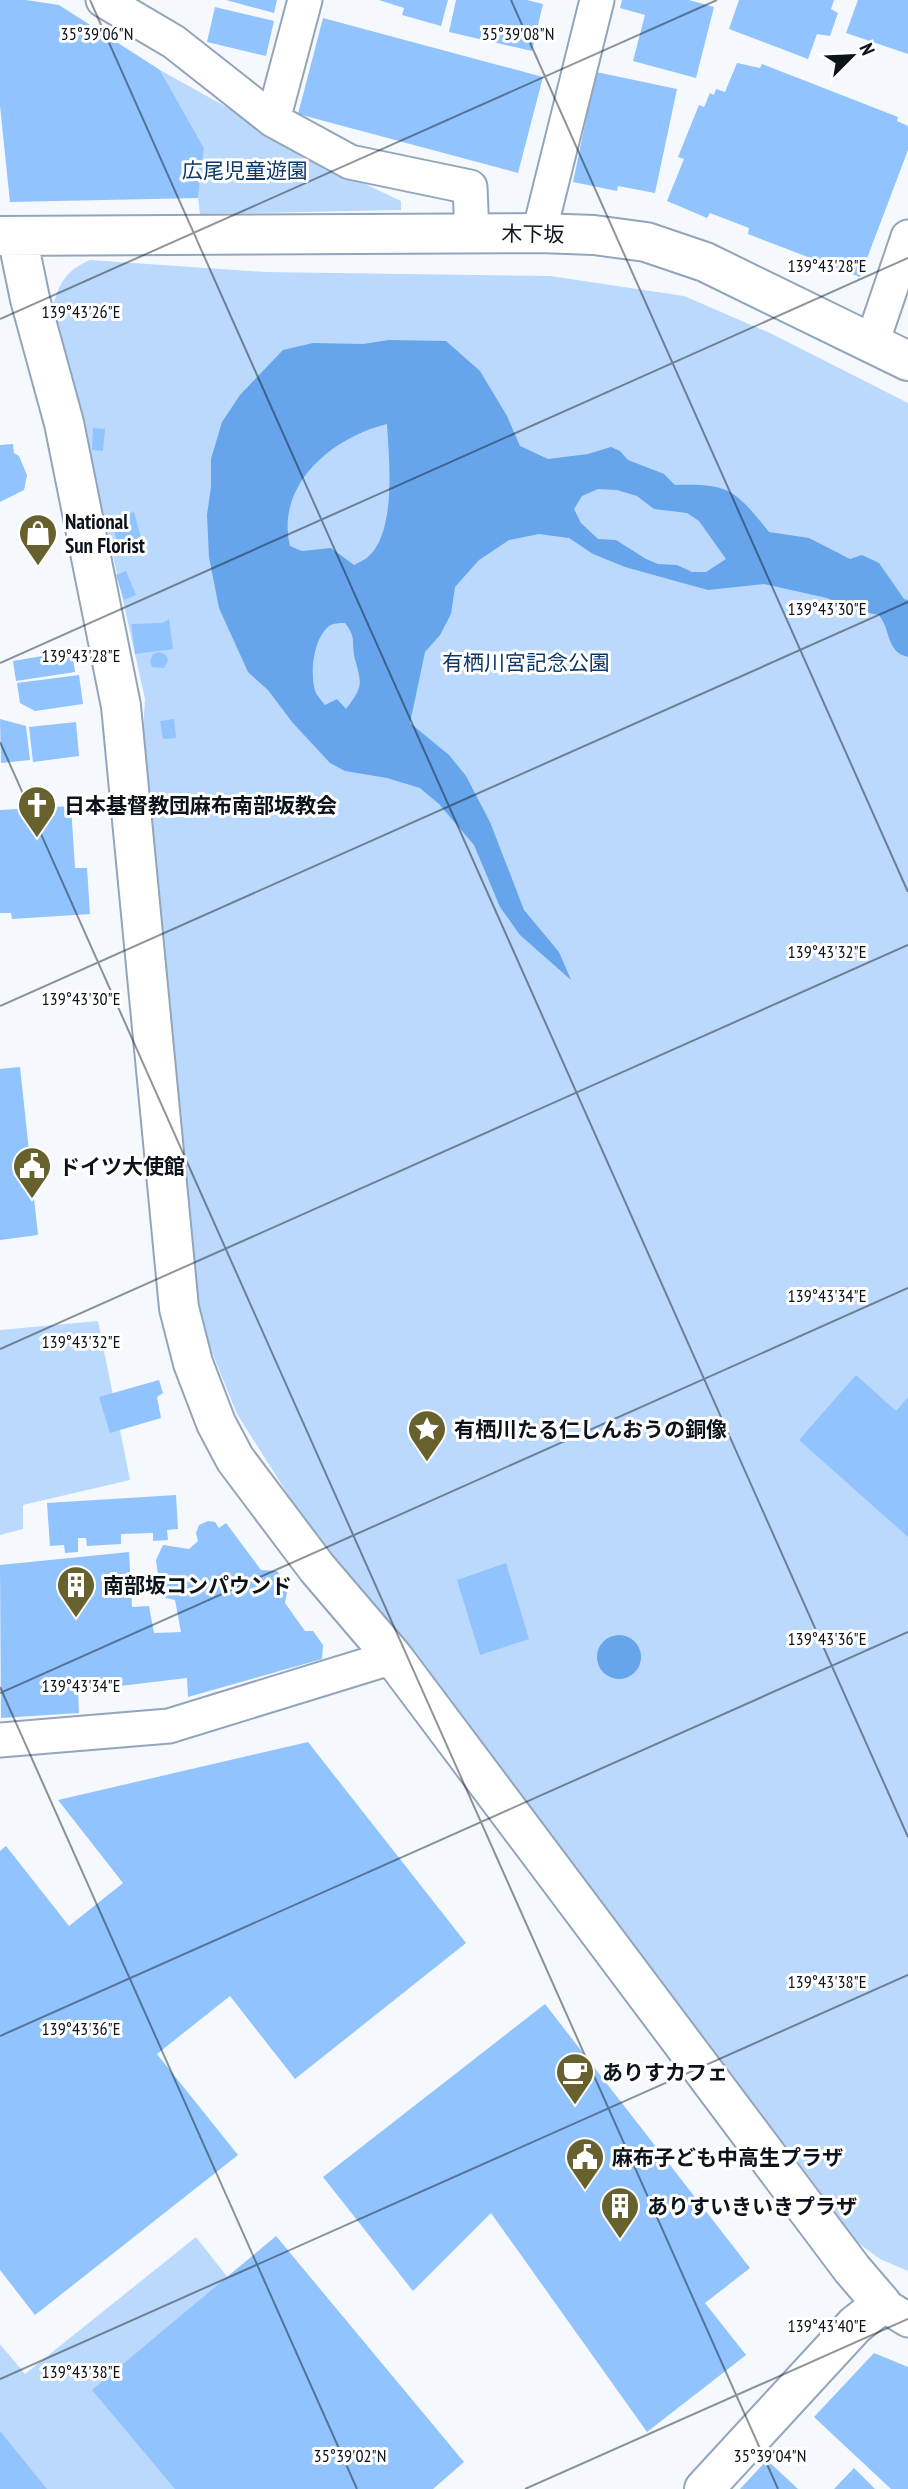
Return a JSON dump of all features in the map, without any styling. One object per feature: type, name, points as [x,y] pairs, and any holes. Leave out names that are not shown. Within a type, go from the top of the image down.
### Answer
[{"type":"street","points":[[103,0],[174,41],[273,120],[350,162],[470,187],[471,234]]},
{"type":"street","points":[[273,120],[305,0]]},
{"type":"street","points":[[539,233],[597,0]]},
{"type":"street","points":[[6,232],[30,299],[64,423],[121,706],[179,1308],[193,1363],[216,1423],[236,1459],[317,1568],[393,1657],[852,2269],[895,2312],[855,2325],[704,2489]]},
{"type":"street","name":"木下坂","points":[[6,232],[132,236],[539,233],[594,235],[658,246],[705,262],[908,361]]},
{"type":"street","points":[[872,343],[908,237]]},
{"type":"street","points":[[0,1740],[169,1726],[393,1657]]},
{"type":"green space","name":"広尾児童遊園","points":[[160,70],[239,114],[308,157],[401,201],[401,210],[200,214],[198,198],[204,148]]},
{"type":"green space","name":"有栖川宮記念公園","points":[[90,260],[265,272],[550,276],[684,296],[770,333],[908,403],[908,2271],[880,2259],[858,2243],[624,1938],[490,1753],[299,1512],[237,1414],[194,1308],[141,766],[145,699],[104,516],[51,314],[56,296],[67,275]]},
{"type":"green space","points":[[98,1321],[130,1480],[23,1505],[23,1529],[0,1535],[0,1330]]},
{"type":"green space","points":[[196,2237],[394,2489],[0,2489],[0,2344],[25,2374]]},
{"type":"water","points":[[389,340],[446,341],[480,371],[507,416],[520,446],[548,459],[588,454],[611,447],[620,451],[628,460],[664,474],[675,485],[720,488],[739,498],[769,532],[809,538],[850,559],[862,555],[879,563],[904,599],[908,600],[908,657],[892,645],[879,615],[854,610],[827,598],[764,584],[708,590],[625,567],[593,554],[569,538],[539,534],[509,540],[479,560],[455,587],[451,614],[440,635],[425,652],[410,723],[449,755],[466,776],[490,822],[524,910],[559,952],[571,980],[520,935],[500,907],[474,845],[439,804],[420,788],[387,778],[345,771],[330,763],[292,722],[268,690],[248,672],[219,608],[209,557],[207,515],[211,459],[222,422],[240,395],[283,350],[313,343],[363,344]],"holes":[[[387,424],[390,475],[387,513],[377,545],[368,557],[354,565],[331,548],[302,551],[290,546],[288,523],[291,503],[300,484],[313,467],[347,440]],[[598,489],[617,490],[637,496],[654,509],[687,513],[699,521],[726,559],[706,572],[692,572],[677,565],[658,564],[646,559],[616,540],[598,539],[581,523],[574,509],[582,496]],[[345,623],[349,628],[360,681],[356,695],[346,709],[337,699],[325,705],[315,691],[313,675],[316,648],[324,632],[335,624]]]},
{"type":"water","points":[[619,1635],[628,1636],[635,1641],[640,1648],[640,1666],[635,1673],[628,1678],[619,1679],[610,1678],[603,1673],[598,1666],[597,1657],[598,1648],[603,1641],[610,1636]]},
{"type":"building","points":[[0,0],[26,0],[59,5],[160,70],[204,148],[198,198],[10,202],[0,106]]},
{"type":"building","points":[[226,0],[277,0],[274,13]]},
{"type":"building","points":[[379,0],[448,0],[441,26],[402,15],[404,8]]},
{"type":"building","points":[[456,0],[527,0],[543,4],[532,51],[449,32]]},
{"type":"building","points":[[622,0],[689,0],[714,7],[696,78],[633,61],[645,15],[620,8]]},
{"type":"building","points":[[739,0],[834,0],[831,9],[838,13],[830,36],[817,34],[808,59],[729,29]]},
{"type":"building","points":[[858,0],[908,0],[908,54],[846,33]]},
{"type":"building","points":[[215,7],[274,21],[266,56],[207,42]]},
{"type":"building","points":[[323,18],[543,77],[518,173],[298,114]]},
{"type":"building","points":[[737,63],[760,68],[762,64],[898,117],[897,121],[908,126],[908,150],[860,277],[748,234],[749,228],[710,213],[707,218],[667,201],[684,159],[678,157],[699,105],[704,107],[710,93],[714,95],[716,89],[725,92]]},
{"type":"building","points":[[596,72],[677,89],[655,193],[618,186],[617,191],[573,182]]},
{"type":"building","points":[[93,428],[105,429],[103,451],[92,450]]},
{"type":"building","points":[[13,444],[14,453],[19,456],[27,475],[24,490],[0,502],[0,445]]},
{"type":"building","points":[[134,512],[144,549],[123,555],[119,553],[112,518]]},
{"type":"building","points":[[126,571],[136,595],[124,600],[116,575]]},
{"type":"building","points":[[169,619],[173,649],[135,654],[131,624],[162,623]]},
{"type":"building","points":[[72,651],[75,672],[16,681],[13,661]]},
{"type":"building","points":[[159,652],[166,655],[168,660],[164,668],[152,667],[150,661],[153,654]]},
{"type":"building","points":[[79,675],[83,704],[35,711],[20,703],[17,683]]},
{"type":"building","points":[[0,719],[26,726],[30,760],[1,763]]},
{"type":"building","points":[[174,719],[176,738],[163,739],[160,721]]},
{"type":"building","points":[[76,722],[79,756],[33,762],[29,727]]},
{"type":"building","name":"日本基督教団麻布南部坂教会","points":[[71,806],[75,868],[87,868],[90,914],[12,919],[11,913],[0,913],[0,810]]},
{"type":"building","points":[[20,1067],[38,1235],[0,1240],[0,1069]]},
{"type":"building","points":[[856,1375],[896,1411],[908,1397],[908,1537],[799,1440]]},
{"type":"building","points":[[159,1380],[163,1393],[157,1397],[161,1418],[110,1433],[99,1397]]},
{"type":"building","points":[[176,1495],[178,1529],[167,1530],[168,1540],[153,1541],[153,1533],[121,1534],[121,1544],[87,1546],[86,1538],[78,1538],[78,1552],[65,1553],[64,1545],[50,1546],[47,1503]]},
{"type":"building","name":"南部坂コンパウンド","points":[[208,1521],[215,1522],[219,1528],[226,1523],[261,1570],[277,1571],[288,1587],[285,1603],[305,1631],[313,1631],[323,1645],[322,1659],[188,1697],[187,1678],[78,1691],[79,1713],[1,1718],[0,1565],[129,1552],[132,1607],[149,1606],[154,1633],[181,1632],[175,1600],[161,1597],[156,1560],[163,1545],[189,1549],[198,1541],[196,1533],[199,1525]]},
{"type":"building","points":[[506,1563],[529,1639],[480,1655],[457,1580]]},
{"type":"building","points":[[308,1742],[466,1943],[295,2079],[230,1996],[157,2054],[238,2155],[35,2315],[0,2270],[0,1851],[6,1846],[69,1926],[123,1883],[58,1800]]},
{"type":"building","name":"ありすいきいきプラザ","points":[[545,2004],[750,2268],[705,2303],[746,2355],[647,2432],[491,2213],[413,2291],[323,2177]]},
{"type":"building","points":[[276,2236],[464,2462],[433,2489],[175,2489],[92,2390]]},
{"type":"building","points":[[874,2353],[908,2367],[908,2489],[891,2489],[814,2417]]},
{"type":"building","points":[[0,2431],[47,2489],[0,2489]]},
{"type":"building","points":[[767,2460],[798,2489],[740,2489]]},
{"type":"building","points":[[854,2468],[875,2489],[834,2489]]},
{"type":"place","name":"National Sun Florist","points":[[38,567]]},
{"type":"place","name":"日本基督教団麻布南部坂教会","points":[[37,839]]},
{"type":"place","name":"ドイツ大使館","points":[[32,1200]]},
{"type":"place","name":"有栖川たる仁しんおうの銅像","points":[[427,1463]]},
{"type":"place","name":"南部坂コンパウンド","points":[[76,1619]]},
{"type":"place","name":"ありすカフェ","points":[[575,2106]]},
{"type":"place","name":"麻布子ども中高生プラザ","points":[[585,2191]]},
{"type":"place","name":"ありすいきいきプラザ","points":[[620,2240]]}]
